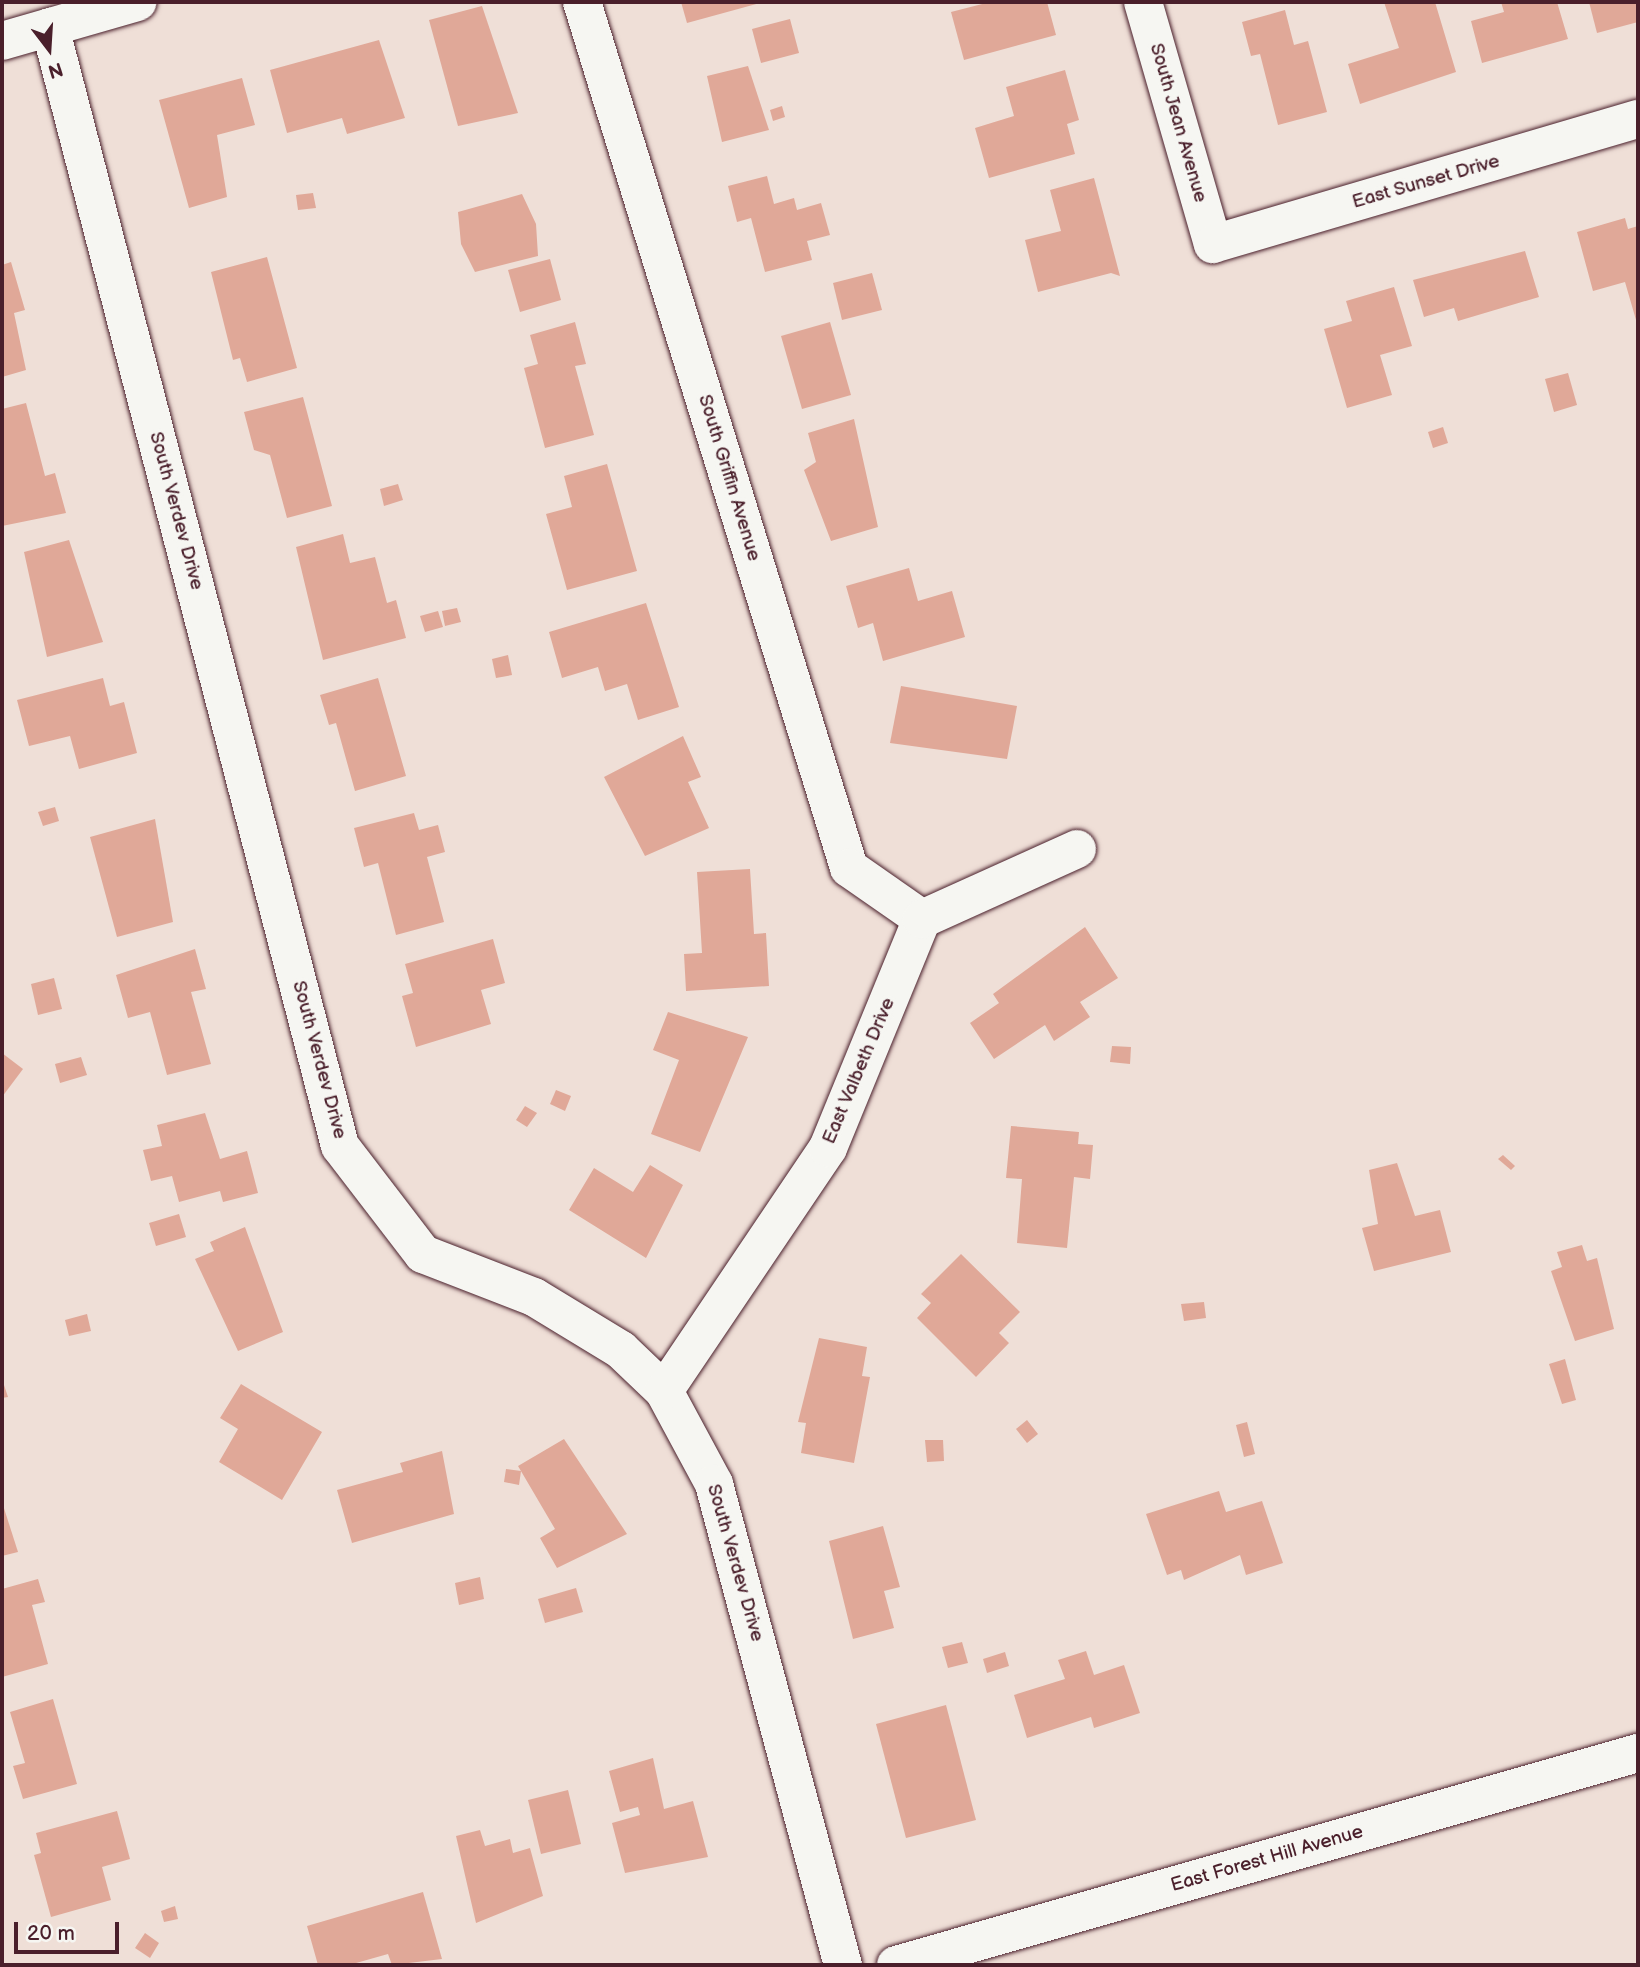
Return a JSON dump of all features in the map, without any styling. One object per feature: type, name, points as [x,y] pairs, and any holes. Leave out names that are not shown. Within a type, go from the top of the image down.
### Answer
[{"type":"street","points":[[2,41],[137,2]]},
{"type":"street","name":"South Griffin Avenue","points":[[582,2],[849,868],[922,919]]},
{"type":"street","name":"South Jean Avenue","points":[[1143,2],[1213,244]]},
{"type":"street","name":"South Verdev Drive","points":[[50,27],[340,1146],[423,1254],[534,1297],[621,1350],[664,1391],[714,1484],[843,1965]]},
{"type":"street","name":"East Sunset Drive","points":[[1213,244],[1638,119]]},
{"type":"street","points":[[922,919],[1077,849]]},
{"type":"street","name":"East Valbeth Drive","points":[[664,1391],[828,1148],[922,919]]},
{"type":"street","name":"East Forest Hill Avenue","points":[[895,1965],[1638,1753]]},
{"type":"building","points":[[681,2],[760,2],[760,3],[687,23]]},
{"type":"building","points":[[990,2],[1047,2],[1056,35],[964,60],[951,12]]},
{"type":"building","points":[[1384,2],[1435,2],[1456,72],[1360,104],[1348,64],[1399,48]]},
{"type":"building","points":[[1501,2],[1557,2],[1568,39],[1482,63],[1471,21],[1504,12]]},
{"type":"building","points":[[1589,2],[1638,2],[1638,22],[1597,33]]},
{"type":"building","points":[[482,6],[518,113],[458,126],[429,20]]},
{"type":"building","points":[[1285,10],[1294,45],[1308,41],[1327,112],[1278,125],[1260,54],[1251,56],[1242,22]]},
{"type":"building","points":[[790,19],[799,53],[761,63],[752,29]]},
{"type":"building","points":[[379,40],[405,118],[347,134],[342,118],[287,133],[270,70]]},
{"type":"building","points":[[748,66],[769,130],[722,142],[707,76]]},
{"type":"building","points":[[1065,70],[1079,120],[1067,124],[1075,154],[989,178],[975,128],[1014,116],[1006,87]]},
{"type":"building","points":[[242,78],[255,125],[217,135],[227,197],[189,208],[159,100]]},
{"type":"building","points":[[782,106],[785,117],[773,121],[770,110]]},
{"type":"building","points":[[767,176],[774,204],[794,198],[797,210],[821,203],[830,235],[807,241],[812,260],[765,272],[751,218],[737,222],[728,186]]},
{"type":"building","points":[[1094,178],[1120,276],[1111,273],[1038,292],[1025,240],[1061,231],[1050,190]]},
{"type":"building","points":[[313,193],[316,208],[298,210],[296,195]]},
{"type":"building","points":[[522,194],[536,224],[538,256],[475,272],[461,244],[458,212]]},
{"type":"building","points":[[1625,218],[1628,229],[1638,226],[1636,320],[1625,282],[1593,291],[1577,232]]},
{"type":"building","points":[[1525,251],[1539,297],[1458,321],[1454,308],[1424,317],[1413,280]]},
{"type":"building","points":[[267,257],[297,368],[247,382],[240,358],[233,360],[211,272]]},
{"type":"building","points":[[550,259],[561,300],[520,312],[508,270]]},
{"type":"building","points":[[11,262],[25,310],[14,313],[26,370],[2,377],[2,265]]},
{"type":"building","points":[[872,273],[882,310],[842,320],[833,283]]},
{"type":"building","points":[[1394,287],[1412,346],[1380,355],[1392,395],[1347,408],[1324,329],[1352,321],[1346,301]]},
{"type":"building","points":[[575,322],[586,364],[575,366],[594,435],[545,448],[524,368],[538,364],[530,335]]},
{"type":"building","points":[[830,322],[851,395],[802,409],[781,336]]},
{"type":"building","points":[[1568,373],[1577,405],[1554,412],[1545,379]]},
{"type":"building","points":[[303,397],[332,506],[287,518],[270,455],[254,450],[244,412]]},
{"type":"building","points":[[26,403],[45,476],[55,473],[66,513],[2,526],[2,409]]},
{"type":"building","points":[[854,419],[878,527],[831,541],[804,470],[816,462],[808,433]]},
{"type":"building","points":[[1443,427],[1448,443],[1433,448],[1428,432]]},
{"type":"building","points":[[607,464],[637,571],[567,590],[546,514],[572,507],[564,476]]},
{"type":"building","points":[[398,484],[403,500],[384,506],[380,489]]},
{"type":"building","points":[[343,534],[350,563],[375,557],[387,603],[396,600],[406,638],[323,660],[296,547]]},
{"type":"building","points":[[69,540],[103,642],[47,657],[24,552]]},
{"type":"building","points":[[909,568],[918,601],[952,591],[965,637],[883,661],[873,623],[858,628],[846,586]]},
{"type":"building","points":[[646,603],[679,707],[638,720],[627,684],[605,691],[598,667],[562,678],[549,632]]},
{"type":"building","points":[[457,608],[461,622],[445,626],[442,611]]},
{"type":"building","points":[[438,611],[443,627],[425,632],[420,616]]},
{"type":"building","points":[[508,655],[512,675],[496,678],[492,659]]},
{"type":"building","points":[[103,678],[110,706],[124,702],[137,753],[79,769],[70,736],[29,746],[17,700]]},
{"type":"building","points":[[378,678],[406,776],[355,791],[336,723],[329,725],[320,695]]},
{"type":"building","points":[[901,686],[1017,706],[1007,759],[890,743]]},
{"type":"building","points":[[683,736],[701,777],[688,782],[709,828],[645,856],[604,777]]},
{"type":"building","points":[[55,807],[59,821],[43,826],[38,812]]},
{"type":"building","points":[[414,813],[419,830],[438,825],[445,852],[427,857],[444,922],[396,935],[378,863],[364,867],[354,828]]},
{"type":"building","points":[[155,819],[173,922],[117,937],[90,837]]},
{"type":"building","points":[[750,869],[754,934],[766,933],[769,986],[686,991],[684,954],[702,953],[697,872]]},
{"type":"building","points":[[1085,927],[1118,978],[1080,1002],[1090,1017],[1054,1041],[1045,1025],[994,1059],[970,1023],[999,1003],[993,994]]},
{"type":"building","points":[[493,939],[505,983],[481,990],[491,1024],[416,1047],[402,996],[413,993],[405,964]]},
{"type":"building","points":[[195,949],[206,989],[191,992],[211,1064],[167,1075],[150,1012],[128,1018],[116,975]]},
{"type":"building","points":[[54,978],[62,1009],[38,1015],[31,984]]},
{"type":"building","points":[[668,1012],[748,1037],[700,1152],[651,1134],[679,1060],[653,1050]]},
{"type":"building","points":[[1112,1046],[1131,1047],[1130,1064],[1110,1062]]},
{"type":"building","points":[[2,1053],[23,1069],[2,1097]]},
{"type":"building","points":[[81,1057],[87,1075],[60,1083],[55,1064]]},
{"type":"building","points":[[556,1090],[571,1096],[565,1111],[550,1104]]},
{"type":"building","points":[[525,1106],[537,1113],[527,1127],[516,1120]]},
{"type":"building","points":[[205,1113],[220,1159],[247,1151],[258,1193],[223,1202],[220,1191],[179,1202],[172,1176],[151,1181],[143,1150],[162,1146],[157,1125]]},
{"type":"building","points":[[1011,1126],[1079,1132],[1078,1144],[1093,1145],[1090,1179],[1074,1177],[1067,1248],[1017,1243],[1022,1179],[1006,1178]]},
{"type":"building","points":[[1503,1155],[1515,1166],[1511,1170],[1498,1159]]},
{"type":"building","points":[[1397,1163],[1415,1216],[1440,1210],[1451,1252],[1374,1271],[1362,1228],[1378,1224],[1369,1170]]},
{"type":"building","points":[[650,1165],[683,1185],[646,1258],[569,1210],[594,1168],[633,1192]]},
{"type":"building","points":[[179,1214],[186,1237],[156,1246],[149,1223]]},
{"type":"building","points":[[245,1227],[283,1332],[238,1351],[195,1259],[214,1251],[210,1242]]},
{"type":"building","points":[[1582,1245],[1587,1261],[1597,1258],[1614,1329],[1575,1341],[1551,1271],[1562,1267],[1557,1252]]},
{"type":"building","points":[[961,1254],[1020,1312],[999,1333],[1009,1343],[976,1377],[917,1318],[931,1303],[921,1294]]},
{"type":"building","points":[[1204,1302],[1206,1318],[1184,1321],[1181,1304]]},
{"type":"building","points":[[87,1314],[91,1331],[69,1336],[65,1320]]},
{"type":"building","points":[[819,1338],[867,1347],[862,1376],[870,1377],[854,1463],[801,1453],[806,1423],[798,1422]]},
{"type":"building","points":[[1565,1359],[1576,1400],[1562,1404],[1549,1364]]},
{"type":"building","points":[[2,1379],[8,1397],[2,1398]]},
{"type":"building","points":[[241,1384],[322,1432],[282,1500],[219,1462],[238,1429],[220,1418]]},
{"type":"building","points":[[1027,1420],[1038,1434],[1027,1443],[1016,1429]]},
{"type":"building","points":[[1247,1422],[1255,1454],[1244,1457],[1236,1425]]},
{"type":"building","points":[[564,1439],[627,1534],[557,1568],[540,1538],[555,1529],[518,1466]]},
{"type":"building","points":[[925,1440],[943,1440],[944,1461],[927,1462]]},
{"type":"building","points":[[442,1451],[454,1514],[352,1543],[337,1490],[403,1472],[400,1463]]},
{"type":"building","points":[[506,1469],[521,1471],[519,1485],[504,1482]]},
{"type":"building","points":[[1219,1491],[1226,1512],[1262,1501],[1283,1563],[1246,1575],[1240,1555],[1184,1580],[1181,1570],[1167,1575],[1146,1514]]},
{"type":"building","points":[[2,1502],[18,1552],[2,1556]]},
{"type":"building","points":[[883,1526],[900,1587],[884,1591],[894,1628],[853,1639],[829,1541]]},
{"type":"building","points":[[480,1577],[484,1599],[459,1605],[455,1583]]},
{"type":"building","points":[[38,1579],[45,1602],[32,1605],[48,1664],[2,1677],[2,1589]]},
{"type":"building","points":[[576,1588],[583,1612],[545,1623],[538,1599]]},
{"type":"building","points":[[962,1642],[968,1663],[948,1668],[942,1647]]},
{"type":"building","points":[[1086,1651],[1094,1675],[1124,1665],[1140,1713],[1094,1728],[1091,1717],[1027,1738],[1014,1695],[1065,1679],[1058,1660]]},
{"type":"building","points":[[1005,1652],[1009,1666],[987,1673],[983,1659]]},
{"type":"building","points":[[53,1699],[77,1784],[23,1799],[13,1766],[25,1763],[10,1712]]},
{"type":"building","points":[[946,1705],[976,1820],[906,1838],[876,1724]]},
{"type":"building","points":[[653,1758],[664,1809],[693,1801],[708,1857],[625,1873],[612,1823],[640,1815],[638,1807],[620,1812],[609,1771]]},
{"type":"building","points":[[568,1790],[581,1844],[541,1854],[528,1800]]},
{"type":"building","points":[[117,1811],[130,1859],[102,1867],[111,1900],[51,1917],[34,1855],[41,1853],[36,1833]]},
{"type":"building","points":[[480,1830],[485,1846],[510,1839],[513,1853],[530,1848],[543,1896],[476,1923],[456,1836]]},
{"type":"building","points":[[423,1892],[442,1959],[392,1965],[388,1954],[349,1965],[318,1965],[307,1926]]},
{"type":"building","points":[[175,1906],[178,1919],[164,1922],[161,1911]]},
{"type":"building","points":[[145,1933],[159,1943],[150,1958],[135,1948]]}]
